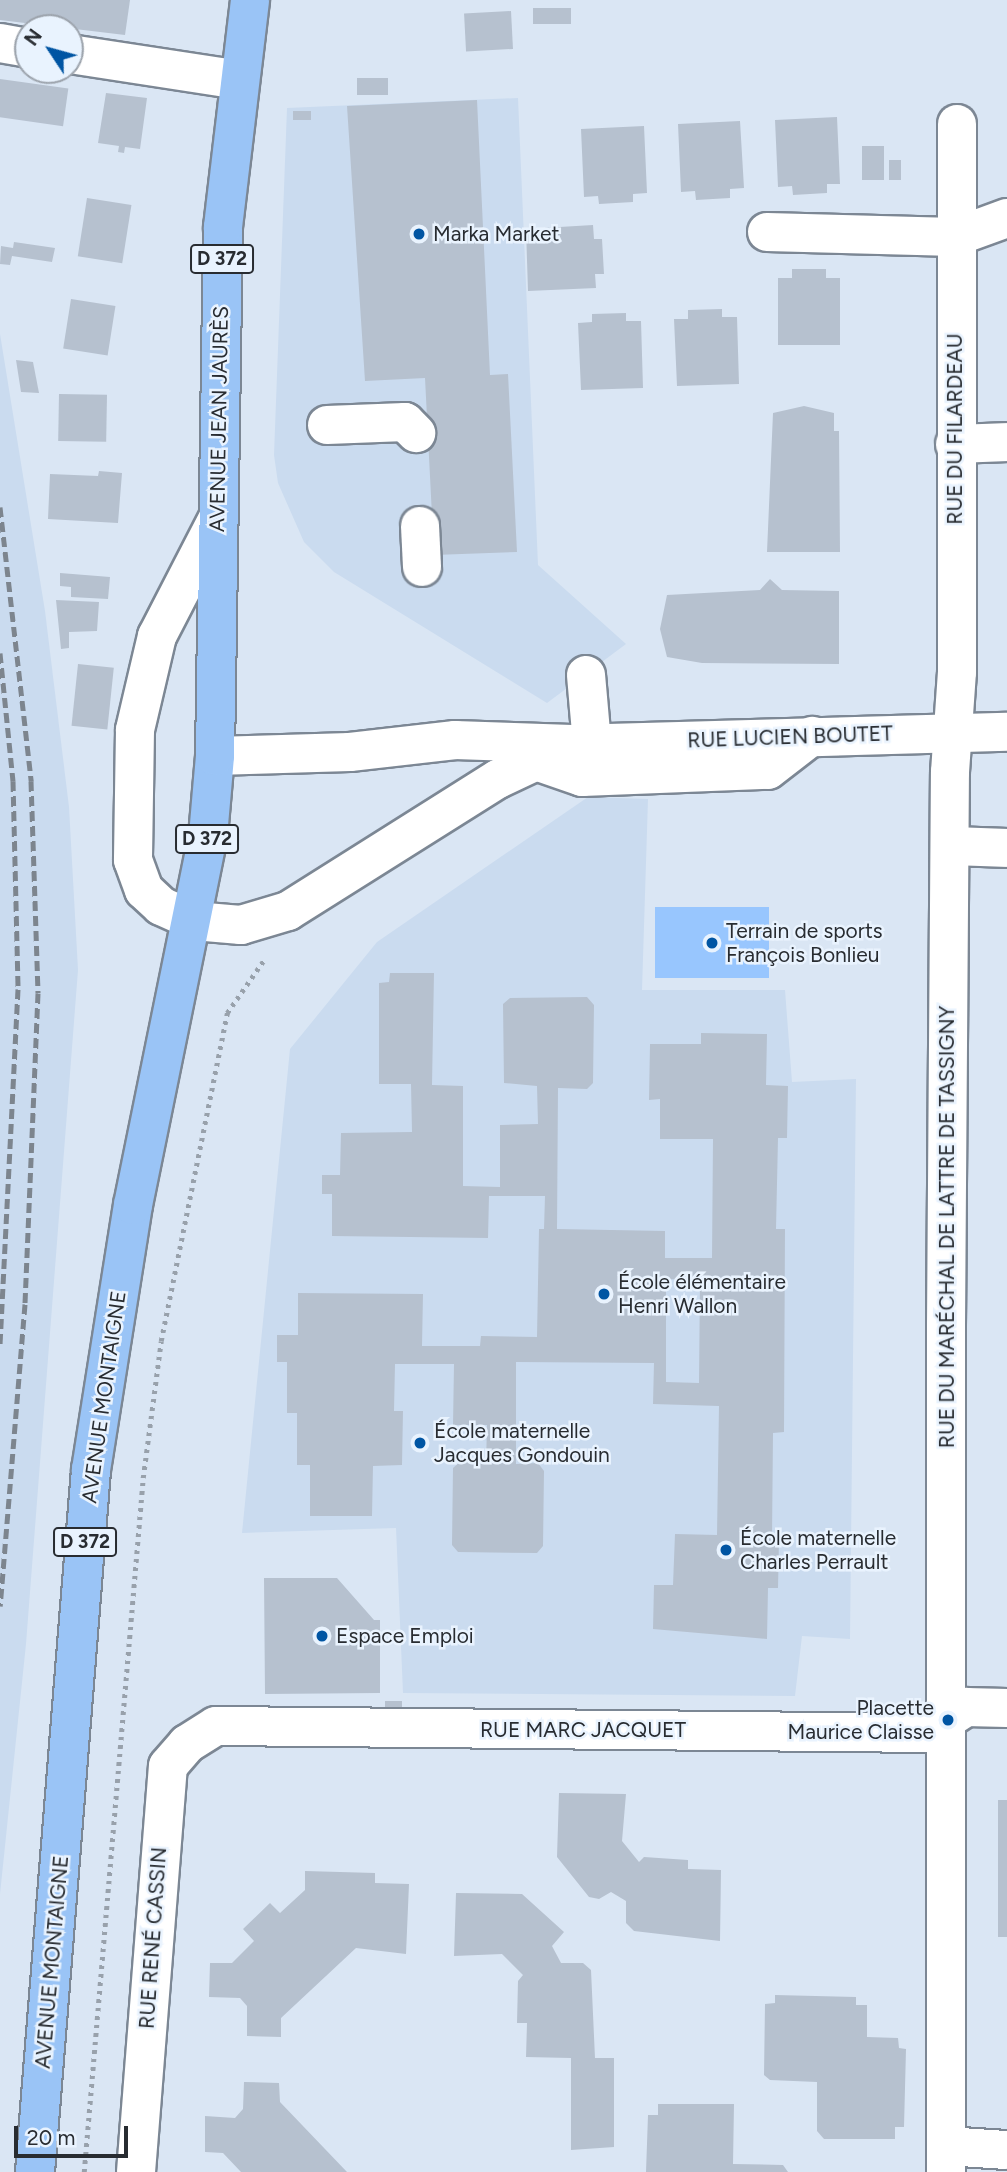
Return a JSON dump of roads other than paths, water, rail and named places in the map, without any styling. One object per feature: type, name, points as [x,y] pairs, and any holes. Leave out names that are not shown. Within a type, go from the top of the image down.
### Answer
[{"type":"main road","name":"AVENUE JEAN JAURÈS","points":[[215,756],[223,227],[250,0]]},
{"type":"main road","name":"AVENUE MONTAIGNE","points":[[35,2172],[94,1443],[133,1205],[194,921],[215,756]]},
{"type":"street","points":[[84,56],[239,80]]},
{"type":"street","name":"RUE DU FILARDEAU","points":[[954,733],[957,124]]},
{"type":"street","points":[[767,232],[955,237],[1007,218]]},
{"type":"street","points":[[327,425],[405,422],[416,433]]},
{"type":"street","points":[[955,444],[1007,442]]},
{"type":"street","points":[[217,520],[157,636],[135,730],[131,793],[133,860],[144,890],[161,906],[194,921],[241,925],[288,911],[498,779],[582,744],[586,675]]},
{"type":"street","points":[[420,526],[422,567]]},
{"type":"street","name":"RUE LUCIEN BOUTET","points":[[215,756],[349,752],[455,740],[582,744],[1007,732]]},
{"type":"street","name":"RUE DU MARÉCHAL DE LATTRE DE TASSIGNY","points":[[946,2159],[951,846],[954,733]]},
{"type":"street","points":[[536,761],[582,777],[768,770],[812,736]]},
{"type":"street","points":[[951,846],[1007,848]]},
{"type":"street","name":"RUE MARC JACQUET","points":[[216,1726],[926,1733],[966,1706],[1007,1707]]},
{"type":"street","name":"RUE RENÉ CASSIN","points":[[136,2172],[168,1766],[187,1744],[216,1726]]},
{"type":"street","points":[[946,2159],[1007,2150]]},
{"type":"railway","points":[[0,507],[31,781],[38,993],[25,1304],[0,1606]]},
{"type":"railway","points":[[0,653],[13,781],[18,989],[0,1346]]},
{"type":"place","name":"Marka Market","points":[[419,234]]},
{"type":"place","name":"Terrain de sports François Bonlieu","points":[[712,943]]},
{"type":"place","name":"École élémentaire Henri Wallon","points":[[604,1294]]},
{"type":"place","name":"École maternelle Jacques Gondouin","points":[[420,1443]]},
{"type":"place","name":"École maternelle Charles Perrault","points":[[726,1550]]},
{"type":"place","name":"Espace Emploi","points":[[322,1636]]},
{"type":"place","name":"Placette Maurice Claisse","points":[[948,1720]]}]
